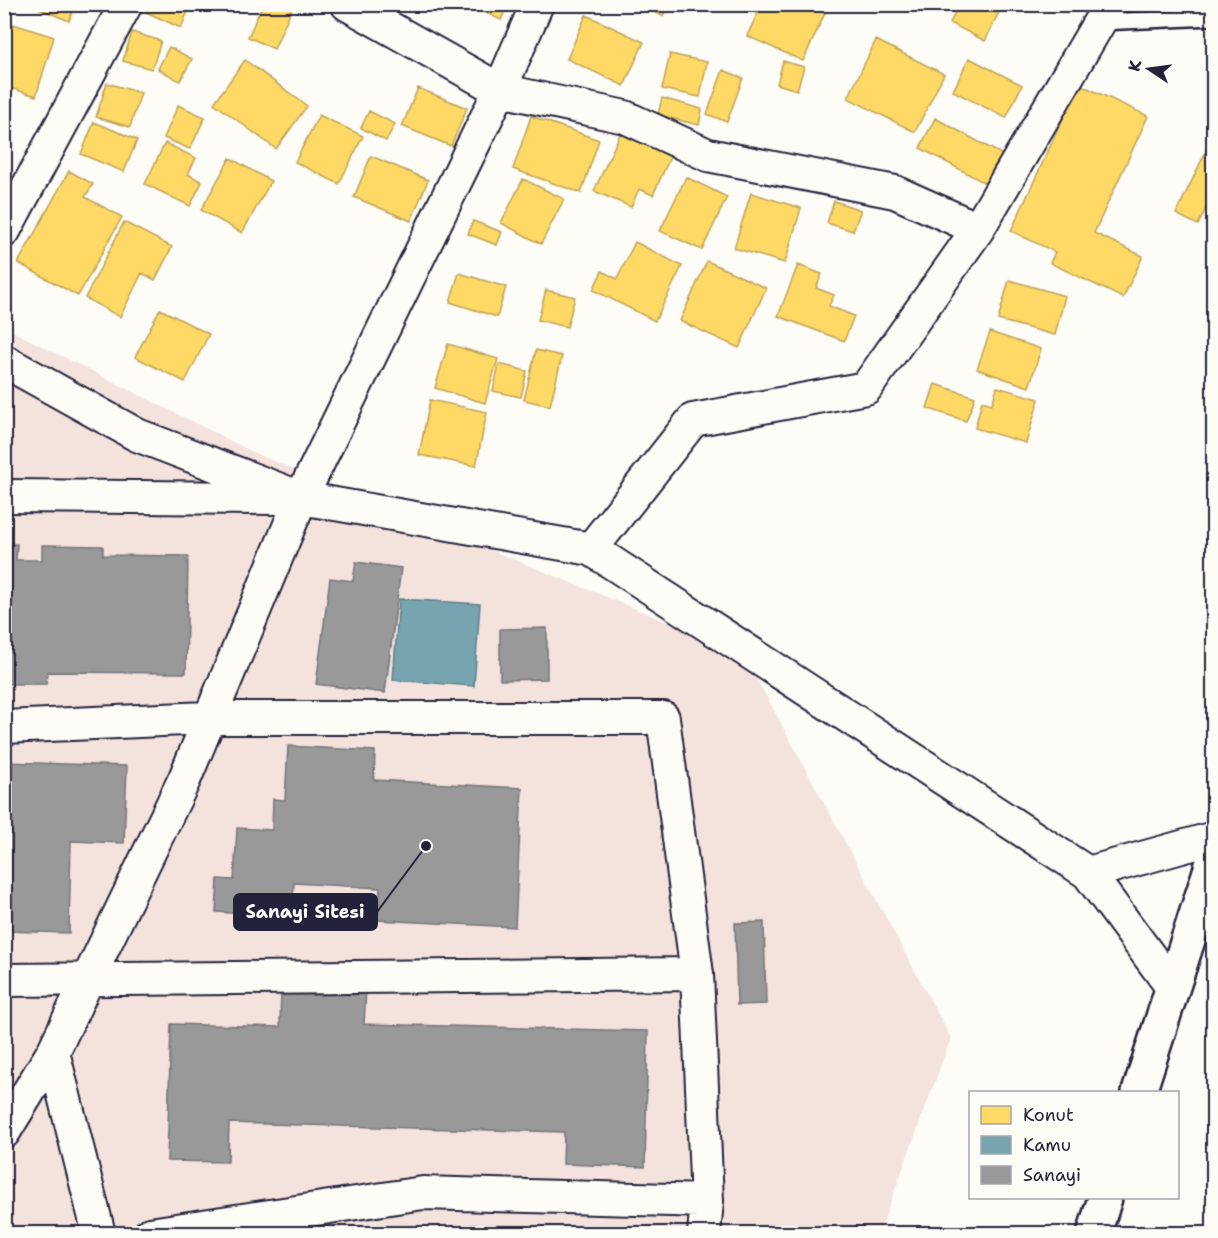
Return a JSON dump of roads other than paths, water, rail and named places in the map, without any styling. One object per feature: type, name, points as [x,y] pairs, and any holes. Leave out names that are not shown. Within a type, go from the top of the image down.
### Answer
[{"type":"main road","points":[[1138,1091],[1214,859]]},
{"type":"main road","points":[[1094,1233],[1104,1199]]},
{"type":"street","points":[[4,231],[126,4]]},
{"type":"street","points":[[347,4],[500,90],[625,117],[708,155],[895,192],[978,229]]},
{"type":"street","points":[[4,1132],[53,1052],[184,778],[207,718],[301,498],[500,90],[537,4]]},
{"type":"street","points":[[591,549],[693,420],[866,388],[978,229],[1105,13]]},
{"type":"street","points":[[4,361],[137,435],[301,498]]},
{"type":"street","points":[[4,496],[301,498],[591,549],[1088,873],[1172,987]]},
{"type":"street","points":[[4,727],[207,718],[663,718],[697,974],[707,1201],[704,1233]]},
{"type":"street","points":[[1088,873],[1214,838]]},
{"type":"street","points":[[4,980],[697,974]]},
{"type":"street","points":[[53,1052],[99,1233]]},
{"type":"street","points":[[150,1233],[423,1193],[707,1201]]},
{"type":"lane","points":[[1105,13],[1214,17]]},
{"type":"place","name":"Sanayi Sitesi","points":[[426,846]]}]
